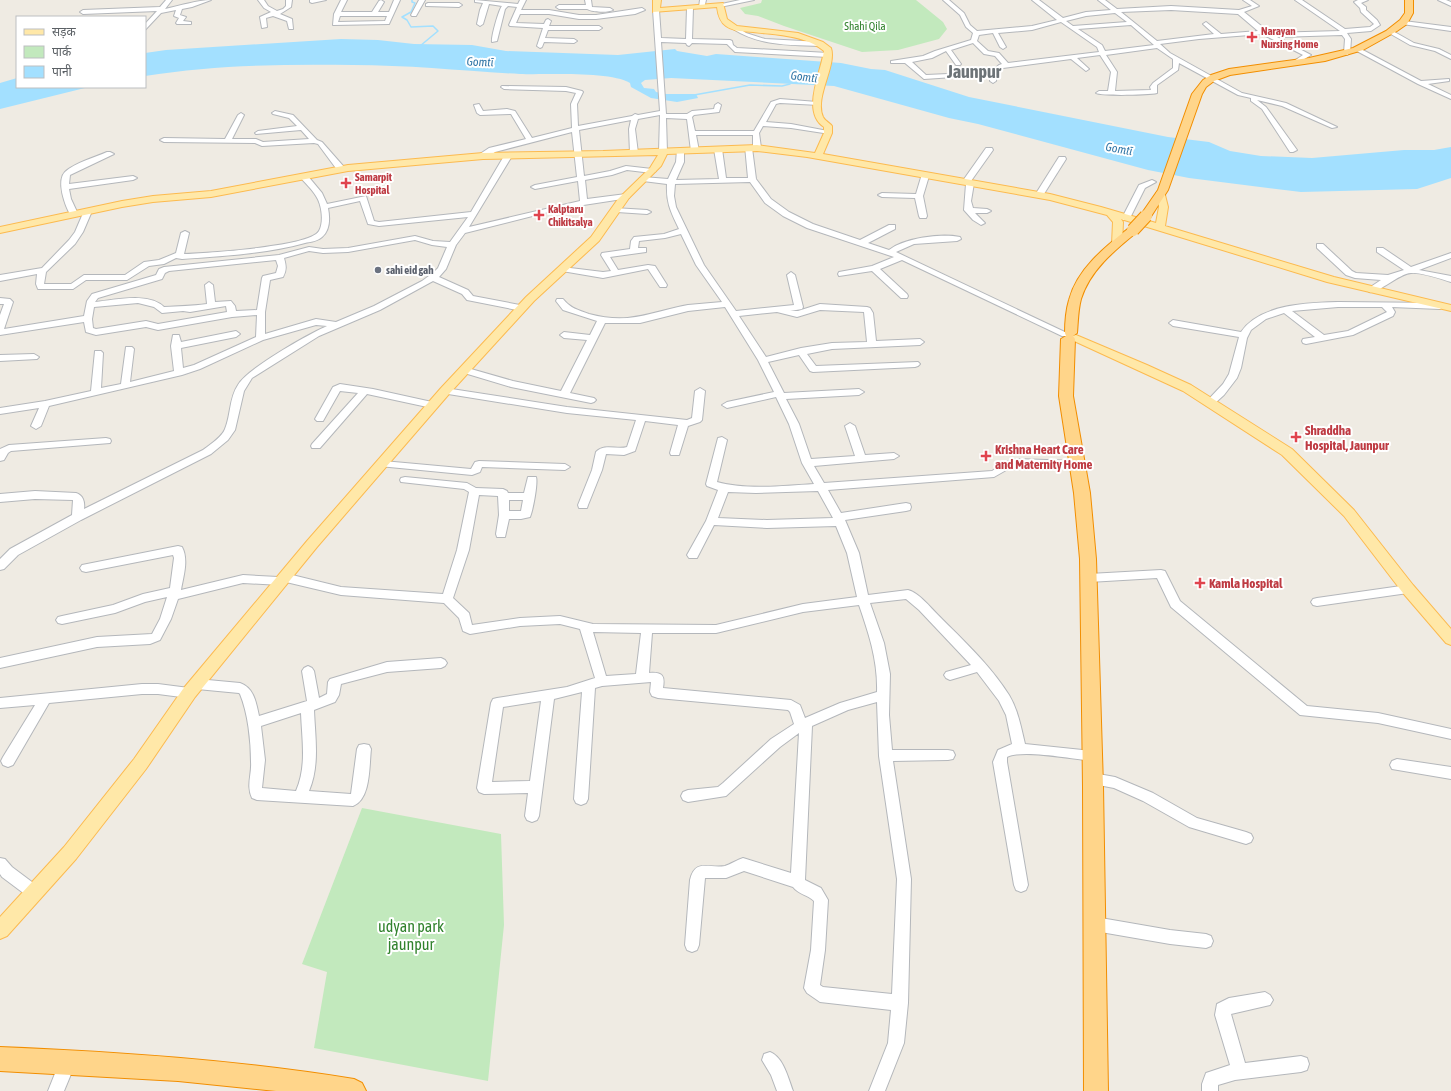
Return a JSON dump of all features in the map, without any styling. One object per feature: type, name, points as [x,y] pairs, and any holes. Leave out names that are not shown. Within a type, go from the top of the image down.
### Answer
[{"type":"highway","points":[[1096,1091],[1095,924],[1089,578],[1082,492],[1066,396],[1070,336],[1076,297],[1081,285],[1095,265],[1146,216],[1162,191],[1201,86],[1211,78],[1244,69],[1347,53],[1357,49],[1391,32],[1404,23],[1410,13],[1409,0]]},
{"type":"highway","points":[[0,1059],[168,1067],[305,1087],[354,1091]]},
{"type":"main road","points":[[657,0],[656,10],[690,8],[702,3],[720,5],[722,18],[729,25],[735,28],[784,33],[821,44],[828,50],[828,57],[818,100],[818,116],[828,126],[828,133],[818,156]]},
{"type":"main road","points":[[0,230],[153,199],[211,194],[341,169],[484,156],[680,152],[757,148],[818,156],[1039,195],[1126,218],[1331,280],[1451,308]]},
{"type":"main road","points":[[0,930],[35,894],[102,813],[140,764],[193,689],[282,579],[464,370],[522,308],[595,239],[626,196],[662,159],[663,152]]},
{"type":"main road","points":[[1159,228],[1164,213],[1162,191]]},
{"type":"main road","points":[[1111,214],[1118,222],[1117,244]]},
{"type":"main road","points":[[1070,336],[1143,367],[1211,402],[1287,452],[1349,513],[1408,589],[1451,638]]},
{"type":"street","points":[[83,12],[161,10],[179,8],[208,0]]},
{"type":"street","points":[[261,0],[263,4],[271,10],[290,20],[291,28]]},
{"type":"street","points":[[264,27],[262,18],[288,9],[289,0]]},
{"type":"street","points":[[312,1],[323,0]]},
{"type":"street","points":[[344,0],[337,14],[335,24],[388,22],[397,0]]},
{"type":"street","points":[[414,15],[422,0]]},
{"type":"street","points":[[588,0],[589,7]]},
{"type":"street","points":[[720,5],[751,0]]},
{"type":"street","points":[[946,0],[962,14],[968,26],[976,33],[1032,28],[1062,19],[1116,10],[1215,7],[1240,12],[1263,32],[1308,55],[1296,62]]},
{"type":"street","points":[[1035,0],[1072,28],[1100,46],[1102,53],[1114,72],[1111,93]]},
{"type":"street","points":[[1101,0],[1116,10],[1176,59],[1246,96],[1264,108],[1293,150]]},
{"type":"street","points":[[1246,0],[1256,5]]},
{"type":"street","points":[[1298,0],[1336,24],[1344,32],[1348,39],[1347,53]]},
{"type":"street","points":[[1271,35],[1344,32],[1371,29],[1377,25],[1375,21],[1363,11],[1363,7],[1357,2],[1366,0]]},
{"type":"street","points":[[120,6],[166,1]]},
{"type":"street","points":[[146,27],[161,10],[166,1]]},
{"type":"street","points":[[476,1],[507,4],[522,3],[512,25],[575,32]]},
{"type":"street","points":[[374,14],[381,2]]},
{"type":"street","points":[[480,24],[483,10],[487,2]]},
{"type":"street","points":[[1240,12],[1262,3]]},
{"type":"street","points":[[428,5],[459,4]]},
{"type":"street","points":[[494,42],[502,9],[507,4]]},
{"type":"street","points":[[443,14],[445,5]]},
{"type":"street","points":[[560,8],[589,7],[597,10],[656,10],[661,80],[663,152]]},
{"type":"street","points":[[179,8],[177,16],[183,17],[179,23],[189,23]]},
{"type":"street","points":[[689,42],[690,8]]},
{"type":"street","points":[[517,15],[552,14],[586,18],[642,10]]},
{"type":"street","points":[[337,14],[391,14]]},
{"type":"street","points":[[552,14],[545,28],[541,43],[574,41]]},
{"type":"street","points":[[562,22],[595,23],[596,17]]},
{"type":"street","points":[[1072,28],[1132,23]]},
{"type":"street","points":[[1404,23],[1451,29]]},
{"type":"street","points":[[1206,24],[1220,36]]},
{"type":"street","points":[[545,28],[599,28]]},
{"type":"street","points":[[995,32],[1002,47]]},
{"type":"street","points":[[993,81],[994,72],[1001,66],[1006,65],[1220,36],[1263,32]]},
{"type":"street","points":[[1391,32],[1412,44],[1433,49],[1451,57]]},
{"type":"street","points":[[974,41],[976,33]]},
{"type":"street","points":[[658,40],[730,42],[730,45],[736,50],[828,57]]},
{"type":"street","points":[[893,62],[928,57],[936,54],[937,52],[948,50],[974,41]]},
{"type":"street","points":[[974,41],[986,53],[997,54],[1006,65]]},
{"type":"street","points":[[1357,49],[1420,83],[1451,97]]},
{"type":"street","points":[[948,50],[958,64]]},
{"type":"street","points":[[1072,57],[1086,69]]},
{"type":"street","points":[[1099,93],[1155,92],[1153,87],[1155,84],[1176,69],[1176,59]]},
{"type":"street","points":[[907,61],[924,77],[969,74]]},
{"type":"street","points":[[1420,83],[1447,80]]},
{"type":"street","points":[[504,87],[566,89],[580,92],[574,104],[575,129],[584,202]]},
{"type":"street","points":[[1246,96],[1284,104],[1334,127]]},
{"type":"street","points":[[757,148],[756,133],[775,101],[818,100]]},
{"type":"street","points":[[477,104],[480,113],[513,112],[531,141]]},
{"type":"street","points":[[688,117],[692,113],[717,111],[718,105]]},
{"type":"street","points":[[484,156],[489,151],[575,129],[635,116],[662,112],[688,117]]},
{"type":"street","points":[[275,113],[290,116],[315,141],[320,143],[341,169]]},
{"type":"street","points":[[227,141],[241,115]]},
{"type":"street","points":[[634,153],[632,129],[635,116]]},
{"type":"street","points":[[688,117],[693,133],[695,151]]},
{"type":"street","points":[[762,124],[791,126],[828,133]]},
{"type":"street","points":[[258,133],[301,128]]},
{"type":"street","points":[[693,133],[756,133]]},
{"type":"street","points":[[164,140],[256,141],[262,144],[315,141]]},
{"type":"street","points":[[748,148],[752,180]]},
{"type":"street","points":[[718,149],[723,180]]},
{"type":"street","points":[[981,223],[968,210],[968,183],[989,150]]},
{"type":"street","points":[[680,152],[680,162],[671,182],[670,196],[672,207],[682,231],[700,265],[731,309],[763,360],[794,424],[807,463],[840,520],[853,553],[863,600],[878,643],[884,674],[883,715],[886,756],[904,879],[900,1003],[896,1043],[877,1091]]},
{"type":"street","points":[[74,214],[69,204],[65,181],[69,172],[110,154]]},
{"type":"street","points":[[0,566],[14,552],[77,517],[207,452],[224,438],[230,430],[239,391],[249,376],[316,334],[336,324],[377,308],[426,284],[434,278],[442,269],[452,245],[474,214],[508,156]]},
{"type":"street","points":[[1039,195],[1062,159]]},
{"type":"street","points":[[535,187],[582,177],[612,173],[626,168],[671,182],[752,180],[756,183],[768,201],[786,214],[810,226],[902,257],[1070,336]]},
{"type":"street","points":[[923,216],[918,202],[918,196],[925,176]]},
{"type":"street","points":[[42,270],[40,284],[42,287],[73,286],[84,278],[127,277],[147,264],[161,262],[174,256],[180,255],[184,257],[252,251],[289,245],[315,238],[322,234],[325,228],[324,207],[321,198],[304,177]]},
{"type":"street","points":[[66,187],[133,178]]},
{"type":"street","points":[[1126,218],[1142,187],[1152,182]]},
{"type":"street","points":[[882,195],[918,196]]},
{"type":"street","points":[[462,231],[584,202],[626,196]]},
{"type":"street","points":[[324,207],[363,198],[371,222],[379,224],[474,214]]},
{"type":"street","points":[[617,210],[647,212]]},
{"type":"street","points":[[968,210],[988,210]]},
{"type":"street","points":[[0,278],[42,270],[72,242],[79,232],[88,211]]},
{"type":"street","points":[[861,243],[892,227]]},
{"type":"street","points":[[634,251],[635,241],[637,240],[665,236],[682,231]]},
{"type":"street","points":[[180,255],[185,233]]},
{"type":"street","points":[[261,312],[232,314],[158,328],[146,324],[96,332],[89,330],[88,319],[92,298],[95,296],[156,278],[164,270],[279,257],[309,249],[323,251],[348,250],[415,238],[432,243],[452,245]]},
{"type":"street","points":[[890,253],[894,249],[908,243],[957,239]]},
{"type":"street","points":[[1320,246],[1349,273],[1355,275],[1389,278]]},
{"type":"street","points":[[616,273],[604,256],[643,250]]},
{"type":"street","points":[[1380,250],[1410,270],[1451,279]]},
{"type":"street","points":[[1372,290],[1389,278],[1451,255]]},
{"type":"street","points":[[260,338],[261,312],[266,278],[280,275],[282,266],[279,257]]},
{"type":"street","points":[[842,274],[874,268],[902,257]]},
{"type":"street","points":[[562,270],[600,275],[650,267],[663,285]]},
{"type":"street","points":[[874,268],[904,296]]},
{"type":"street","points":[[560,301],[566,308],[602,320],[621,321],[640,320],[688,308],[780,310],[799,307],[791,275]]},
{"type":"street","points":[[434,278],[465,292],[470,298],[522,308]]},
{"type":"street","points":[[209,285],[211,305]]},
{"type":"street","points":[[91,305],[138,300],[156,305],[162,310],[182,308],[190,309],[228,303],[231,306],[232,314]]},
{"type":"street","points":[[0,301],[9,302],[0,328]]},
{"type":"street","points":[[1211,402],[1224,389],[1234,374],[1243,336],[1255,321],[1284,309],[1313,305],[1440,306]]},
{"type":"street","points":[[1306,341],[1350,333],[1387,316],[1391,312],[1385,305]]},
{"type":"street","points":[[780,310],[793,314],[799,314],[815,307],[867,310],[869,313],[872,343]]},
{"type":"street","points":[[1284,309],[1322,338]]},
{"type":"street","points":[[0,332],[78,319],[88,319]]},
{"type":"street","points":[[564,395],[602,320]]},
{"type":"street","points":[[0,411],[45,404],[125,386],[201,365],[260,338],[316,322],[336,324]]},
{"type":"street","points":[[1173,323],[1243,336]]},
{"type":"street","points":[[179,372],[176,342],[236,334]]},
{"type":"street","points":[[564,335],[593,338]]},
{"type":"street","points":[[763,360],[801,351],[832,346],[920,342]]},
{"type":"street","points":[[125,386],[129,349]]},
{"type":"street","points":[[801,351],[813,369],[915,364]]},
{"type":"street","points":[[96,393],[98,353]]},
{"type":"street","points":[[0,358],[34,357]]},
{"type":"street","points":[[464,370],[511,384],[591,400]]},
{"type":"street","points":[[320,419],[337,388],[343,387],[364,390],[432,405]]},
{"type":"street","points":[[316,446],[364,390]]},
{"type":"street","points":[[445,391],[566,410],[642,417],[684,423],[697,420],[700,391]]},
{"type":"street","points":[[727,405],[780,395],[859,392]]},
{"type":"street","points":[[36,426],[45,404]]},
{"type":"street","points":[[582,505],[597,470],[602,452],[607,450],[624,451],[630,449],[642,417]]},
{"type":"street","points":[[674,453],[684,423]]},
{"type":"street","points":[[850,426],[860,459]]},
{"type":"street","points":[[722,440],[711,484],[716,488],[758,490],[820,487],[994,474],[1000,472],[1009,463],[1015,462],[1077,464]]},
{"type":"street","points":[[0,458],[4,451],[9,448],[106,441]]},
{"type":"street","points":[[807,463],[894,456]]},
{"type":"street","points":[[383,464],[472,472],[476,470],[479,464],[566,467]]},
{"type":"street","points":[[504,515],[526,514],[532,478]]},
{"type":"street","points":[[405,480],[467,486],[474,491],[502,492],[504,497],[504,515],[501,534]]},
{"type":"street","points":[[693,555],[711,521],[724,488]]},
{"type":"street","points":[[447,599],[463,550],[474,491]]},
{"type":"street","points":[[0,498],[34,495],[76,497],[79,499],[77,517]]},
{"type":"street","points":[[504,497],[530,496]]},
{"type":"street","points":[[711,521],[767,524],[840,520],[906,507]]},
{"type":"street","points":[[0,663],[97,642],[153,638],[158,634],[178,584],[179,553],[176,550],[86,568]]},
{"type":"street","points":[[0,553],[14,552]]},
{"type":"street","points":[[1089,578],[1161,574],[1175,604],[1304,711],[1378,718],[1451,734]]},
{"type":"street","points":[[62,620],[115,609],[143,598],[175,594],[239,580],[282,579],[341,591],[447,599],[465,616],[467,628],[470,630],[520,622],[560,620],[585,627],[716,629],[803,608],[908,594],[965,649],[1009,706],[1019,748]]},
{"type":"street","points":[[1317,602],[1408,589]]},
{"type":"street","points":[[585,627],[602,681]]},
{"type":"street","points":[[642,678],[646,628]]},
{"type":"street","points":[[253,723],[332,698],[334,694],[334,682],[338,680],[387,667],[441,663]]},
{"type":"street","points":[[950,675],[980,667]]},
{"type":"street","points":[[300,797],[308,778],[310,759],[310,705],[308,671]]},
{"type":"street","points":[[536,787],[487,789],[483,786],[497,703],[567,692],[602,681],[657,678],[656,692],[658,693],[791,705],[796,709],[804,725],[798,882]]},
{"type":"street","points":[[581,799],[589,684]]},
{"type":"street","points":[[0,703],[142,689],[243,689],[250,702],[253,723],[258,766],[255,791],[257,794],[262,795],[348,800],[356,798],[359,794],[364,749]]},
{"type":"street","points":[[532,816],[548,695]]},
{"type":"street","points":[[688,796],[721,792],[781,739],[804,725],[840,707],[884,695]]},
{"type":"street","points":[[8,761],[46,698]]},
{"type":"street","points":[[1021,885],[1000,762],[1001,756],[1004,752],[1019,748],[1092,756]]},
{"type":"street","points":[[886,756],[948,755]]},
{"type":"street","points":[[1397,765],[1451,773]]},
{"type":"street","points":[[1093,779],[1115,783],[1148,798],[1194,823],[1246,838]]},
{"type":"street","points":[[0,864],[7,872],[35,894]]},
{"type":"street","points":[[692,946],[698,876],[702,872],[726,872],[743,864],[798,882],[803,888],[819,894],[821,900],[818,950],[812,984],[815,991],[830,995],[900,1003]]},
{"type":"street","points":[[1095,924],[1164,936],[1206,941]]},
{"type":"street","points":[[1236,1072],[1238,1066],[1223,1015],[1223,1010],[1228,1006],[1265,1000]]},
{"type":"street","points":[[770,1060],[779,1075],[785,1091]]},
{"type":"street","points":[[56,1091],[68,1062]]},
{"type":"street","points":[[1210,1091],[1212,1079],[1236,1072],[1301,1064]]},
{"type":"green space","name":"Shahi Qila","points":[[762,0],[916,0],[943,22],[947,29],[939,39],[898,50],[862,52],[758,16],[745,14],[740,8],[761,3]]},
{"type":"green space","name":"udyan park jaunpur","points":[[362,808],[501,834],[504,925],[488,1081],[314,1048],[327,972],[302,964]]},
{"type":"water","name":"Gomtī","points":[[341,39],[378,40],[414,44],[472,45],[506,51],[618,55],[675,49],[677,51],[707,56],[716,54],[841,63],[871,69],[885,70],[969,97],[1168,137],[1209,142],[1230,151],[1261,156],[1312,158],[1404,150],[1434,150],[1451,147],[1451,178],[1417,189],[1301,192],[1189,178],[1148,170],[834,86],[671,78],[645,80],[641,83],[644,88],[654,89],[656,92],[666,94],[696,94],[698,98],[677,102],[651,98],[631,87],[630,83],[621,79],[577,74],[520,74],[374,65],[301,65],[223,67],[146,76],[146,53],[166,50]]},
{"type":"water","points":[[16,78],[16,88],[85,88],[0,109],[0,83]]},
{"type":"waterway","points":[[412,0],[412,2],[415,3],[411,12],[402,17],[407,20],[411,27],[433,26],[438,31],[420,46]]},
{"type":"waterway","name":"Gomtī","points":[[694,95],[750,85],[782,86],[790,84]]},
{"type":"place","name":"Narayan Nursing Home","points":[[1252,37]]},
{"type":"place","name":"Samarpit Hospital","points":[[346,183]]},
{"type":"place","name":"Kalptaru Chikitsalya","points":[[539,215]]},
{"type":"place","name":"sahi eid gah","points":[[378,270]]},
{"type":"place","name":"Shraddha Hospital, Jaunpur","points":[[1296,437]]},
{"type":"place","name":"Krishna Heart Care and Maternity Home","points":[[986,456]]},
{"type":"place","name":"Kamla Hospital","points":[[1200,583]]},
{"type":"district","name":"Jaunpur","points":[[974,71]]}]
